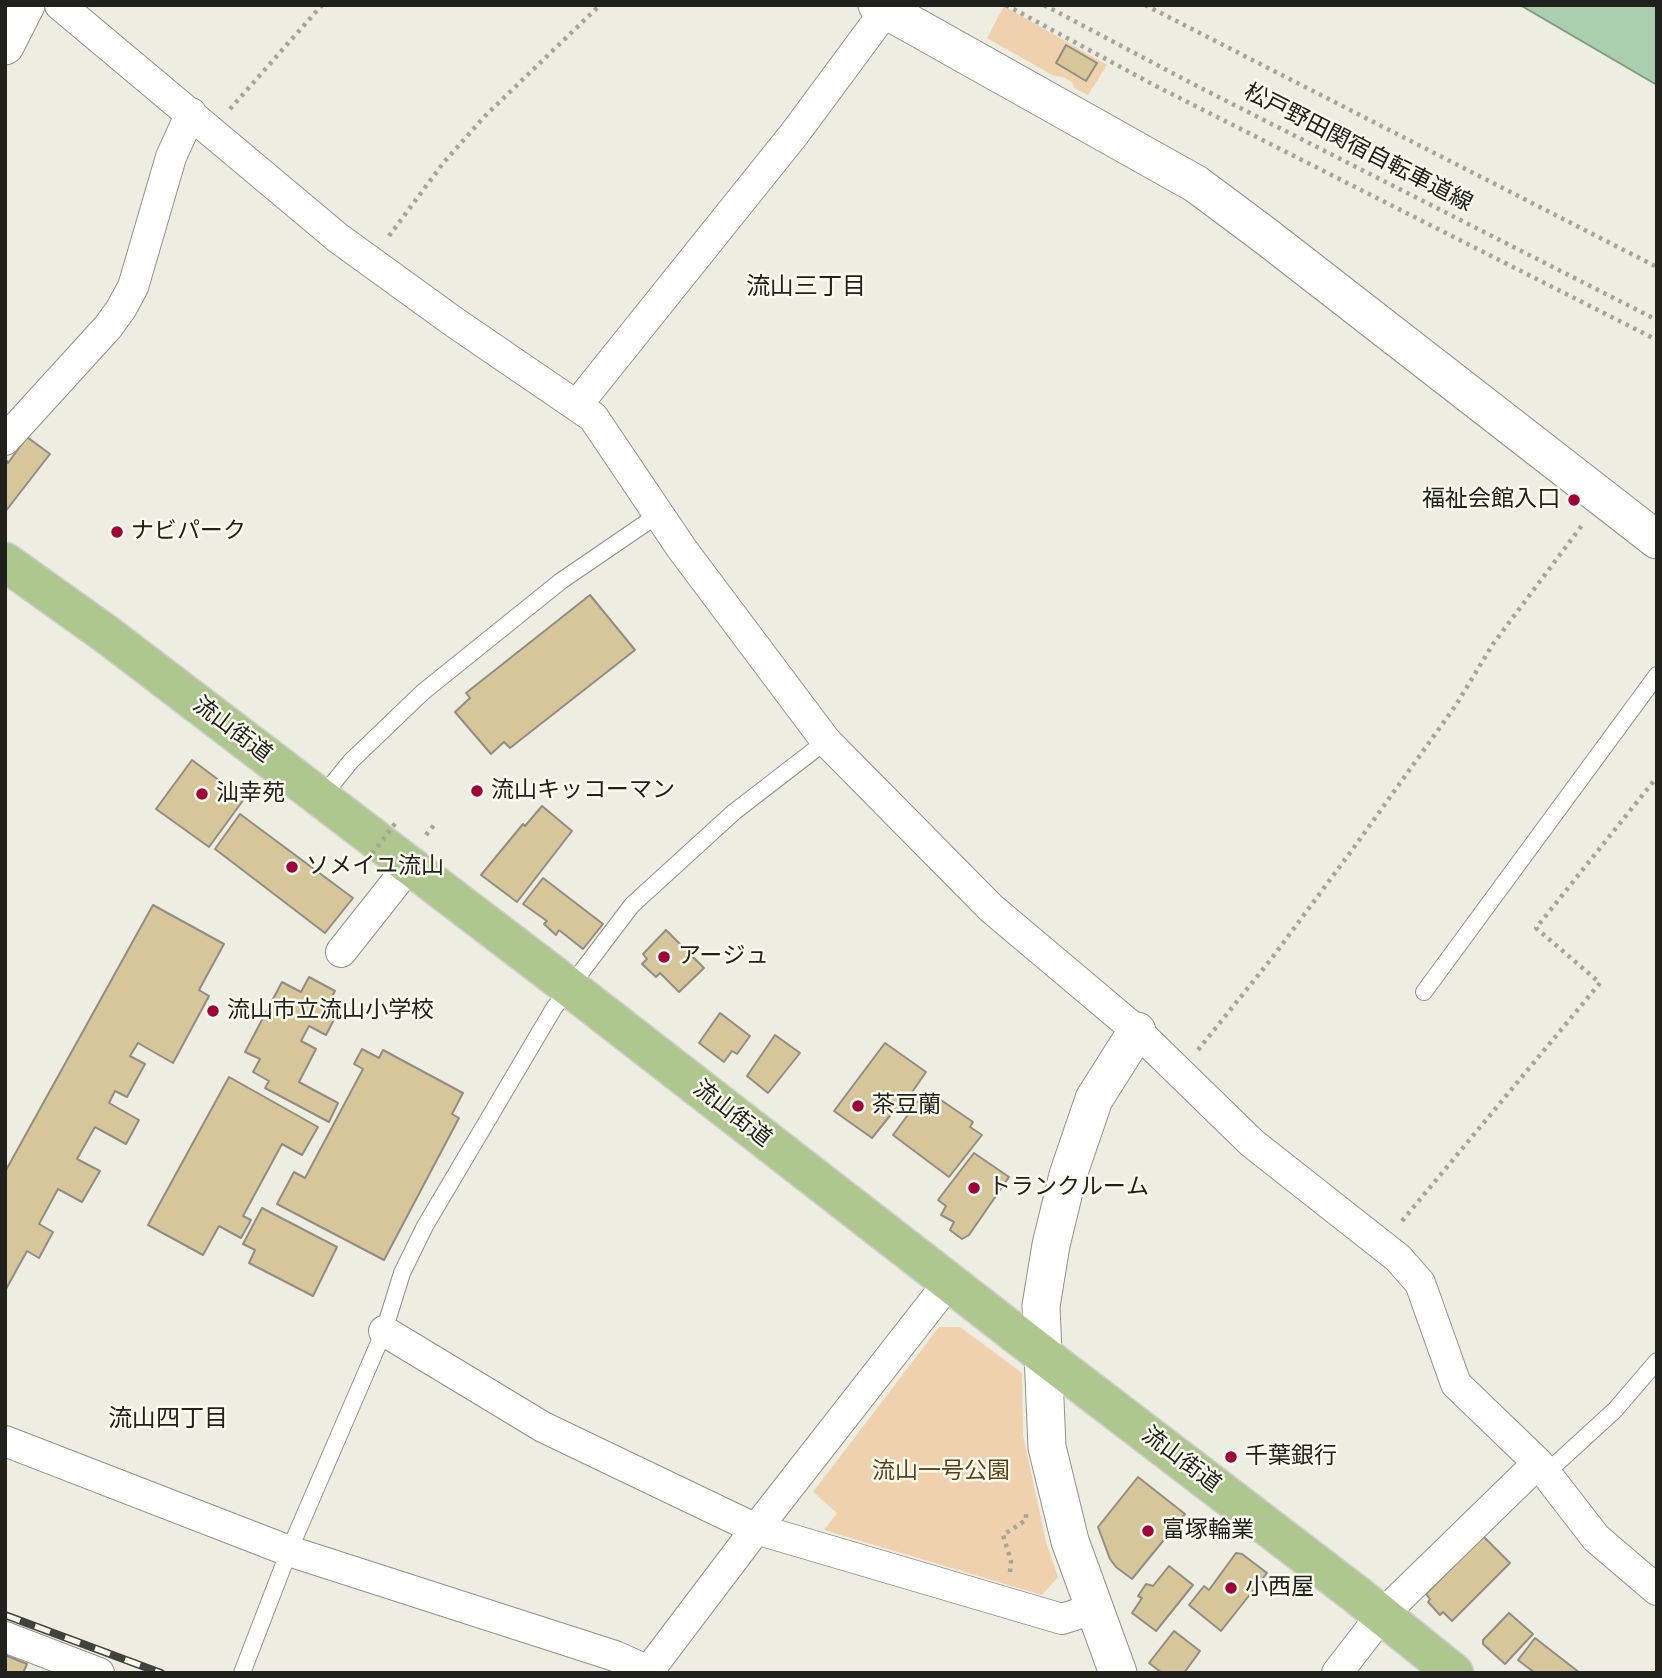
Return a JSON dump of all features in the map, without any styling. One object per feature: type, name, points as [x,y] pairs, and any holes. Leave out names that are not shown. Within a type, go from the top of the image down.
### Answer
[{"type":"main road","name":"流山街道","points":[[5,562],[106,634],[569,987],[1357,1595],[1454,1673]]},
{"type":"street","points":[[5,46],[26,5]]},
{"type":"street","points":[[60,5],[292,201],[466,330],[593,417],[659,514],[826,741],[991,908],[1137,1031],[1252,1143],[1383,1244],[1420,1283],[1457,1384],[1542,1469],[1595,1538],[1657,1590]]},
{"type":"street","points":[[577,405],[795,134],[881,8],[1196,184],[1657,540]]},
{"type":"street","points":[[5,440],[108,327],[121,309],[132,287],[171,157],[201,122]]},
{"type":"street","points":[[341,952],[410,866]]},
{"type":"street","points":[[1118,1673],[1070,1541],[1047,1447],[1041,1306],[1051,1245],[1068,1175],[1094,1099],[1137,1031]]},
{"type":"street","points":[[5,1441],[289,1551],[615,1656],[650,1672],[755,1529],[949,1282]]},
{"type":"street","points":[[384,1331],[543,1427],[755,1529],[1062,1619],[1093,1609]]},
{"type":"street","points":[[1337,1673],[1381,1616],[1542,1469]]},
{"type":"street","points":[[5,1637],[99,1673]]},
{"type":"lane","points":[[321,799],[351,761],[424,692],[561,581],[659,514]]},
{"type":"lane","points":[[1424,992],[1657,675]]},
{"type":"lane","points":[[242,1673],[289,1551],[384,1331],[402,1273],[425,1226],[554,1008],[632,905],[734,812],[826,741]]},
{"type":"lane","points":[[1542,1469],[1615,1410],[1657,1362]]},
{"type":"path","points":[[201,122],[322,5]]},
{"type":"path","points":[[370,261],[444,162],[485,117],[600,5]]},
{"type":"path","points":[[1006,5],[1164,90],[1657,340]]},
{"type":"path","name":"松戸野田関宿自転車道線","points":[[1044,5],[1657,320]]},
{"type":"path","points":[[1144,5],[1657,267]]},
{"type":"path","points":[[1181,1072],[1272,958],[1355,846],[1457,705],[1493,644],[1603,498]]},
{"type":"path","points":[[1383,1244],[1600,983],[1536,928],[1657,778]]},
{"type":"path","points":[[362,867],[397,821]]},
{"type":"path","points":[[1009,1580],[1011,1561],[1003,1535],[1026,1520],[1025,1510]]},
{"type":"green space","points":[[1004,6],[1107,65],[1088,95],[1074,88],[1072,82],[1054,76],[987,38]]},
{"type":"green space","name":"流山一号公園","points":[[939,1327],[960,1327],[1022,1373],[1023,1435],[1046,1542],[1058,1577],[1042,1595],[824,1530],[837,1513],[813,1492]]},
{"type":"shaded area","points":[[1520,5],[1657,5],[1657,85]]},
{"type":"building","points":[[1066,45],[1097,63],[1086,81],[1056,63]]},
{"type":"building","points":[[27,437],[50,454],[5,512],[5,463],[8,463]]},
{"type":"building","points":[[590,595],[635,650],[510,748],[504,742],[491,754],[455,712],[470,698],[466,693]]},
{"type":"building","points":[[192,760],[244,799],[209,847],[156,809]]},
{"type":"building","points":[[542,806],[572,831],[517,902],[481,875],[523,824],[525,826]]},
{"type":"building","points":[[240,814],[353,898],[325,933],[215,849]]},
{"type":"building","points":[[543,878],[603,924],[583,949],[559,930],[556,935],[544,924],[547,921],[523,904]]},
{"type":"building","points":[[153,905],[224,944],[199,990],[209,996],[173,1063],[138,1043],[130,1056],[145,1064],[127,1097],[115,1091],[109,1103],[139,1120],[126,1144],[95,1127],[77,1159],[100,1171],[82,1202],[58,1189],[39,1224],[53,1232],[39,1258],[27,1251],[6,1289],[5,1172]]},
{"type":"building","points":[[666,930],[704,968],[679,992],[660,973],[656,977],[642,964],[647,959],[643,954]]},
{"type":"building","points":[[309,977],[335,991],[328,1004],[339,1010],[326,1035],[309,1026],[301,1041],[316,1049],[299,1082],[338,1103],[329,1122],[265,1088],[269,1081],[253,1072],[260,1059],[245,1052],[282,982],[301,992]]},
{"type":"building","points":[[720,1013],[750,1036],[737,1054],[732,1051],[724,1062],[699,1043]]},
{"type":"building","points":[[775,1035],[800,1053],[768,1093],[747,1076]]},
{"type":"building","points":[[885,1043],[926,1072],[897,1114],[893,1112],[872,1138],[834,1111]]},
{"type":"building","points":[[362,1049],[379,1058],[383,1050],[463,1093],[452,1114],[459,1118],[384,1260],[277,1204],[294,1172],[305,1178],[363,1069],[354,1064]]},
{"type":"building","points":[[229,1077],[318,1127],[302,1155],[282,1144],[243,1216],[251,1220],[241,1238],[219,1226],[203,1255],[148,1225]]},
{"type":"building","points":[[924,1093],[934,1101],[938,1098],[973,1122],[970,1127],[982,1135],[949,1177],[893,1135]]},
{"type":"building","name":"トランクルーム","points":[[974,1153],[1009,1177],[969,1235],[962,1239],[950,1230],[954,1222],[941,1215],[946,1206],[938,1200]]},
{"type":"building","points":[[262,1208],[337,1247],[313,1296],[249,1263],[255,1250],[243,1244]]},
{"type":"building","points":[[1138,1477],[1185,1514],[1132,1579],[1110,1559],[1098,1527]]},
{"type":"building","points":[[1483,1536],[1510,1563],[1452,1621],[1443,1612],[1440,1615],[1428,1602],[1430,1599],[1426,1594]]},
{"type":"building","points":[[1236,1553],[1242,1554],[1267,1573],[1221,1631],[1189,1605],[1204,1586],[1209,1590]]},
{"type":"building","points":[[1169,1566],[1193,1585],[1156,1631],[1132,1613],[1142,1598],[1138,1596],[1146,1584],[1153,1586]]},
{"type":"building","points":[[1509,1613],[1533,1634],[1505,1664],[1483,1644],[1483,1640]]},
{"type":"building","points":[[1174,1631],[1200,1651],[1184,1673],[1162,1673],[1149,1663]]},
{"type":"building","points":[[1535,1638],[1580,1673],[1535,1673],[1518,1660]]},
{"type":"building","points":[[5,1655],[27,1664],[23,1673],[5,1673]]},
{"type":"railway","points":[[5,1615],[161,1673]]},
{"type":"place","name":"福祉会館入口","points":[[1574,500]]},
{"type":"place","name":"ナビパーク","points":[[117,532]]},
{"type":"place","name":"流山キッコーマン","points":[[477,791]]},
{"type":"place","name":"汕幸苑","points":[[202,794]]},
{"type":"place","name":"ソメイユ流山","points":[[292,867]]},
{"type":"place","name":"アージュ","points":[[664,957]]},
{"type":"place","name":"流山市立流山小学校","points":[[213,1011]]},
{"type":"place","name":"茶豆蘭","points":[[858,1106]]},
{"type":"place","name":"トランクルーム","points":[[974,1188]]},
{"type":"place","name":"千葉銀行","points":[[1231,1457]]},
{"type":"place","name":"富塚輪業","points":[[1148,1531]]},
{"type":"place","name":"小西屋","points":[[1231,1588]]},
{"type":"district","name":"流山三丁目","points":[[806,287]]},
{"type":"district","name":"流山四丁目","points":[[168,1419]]}]
